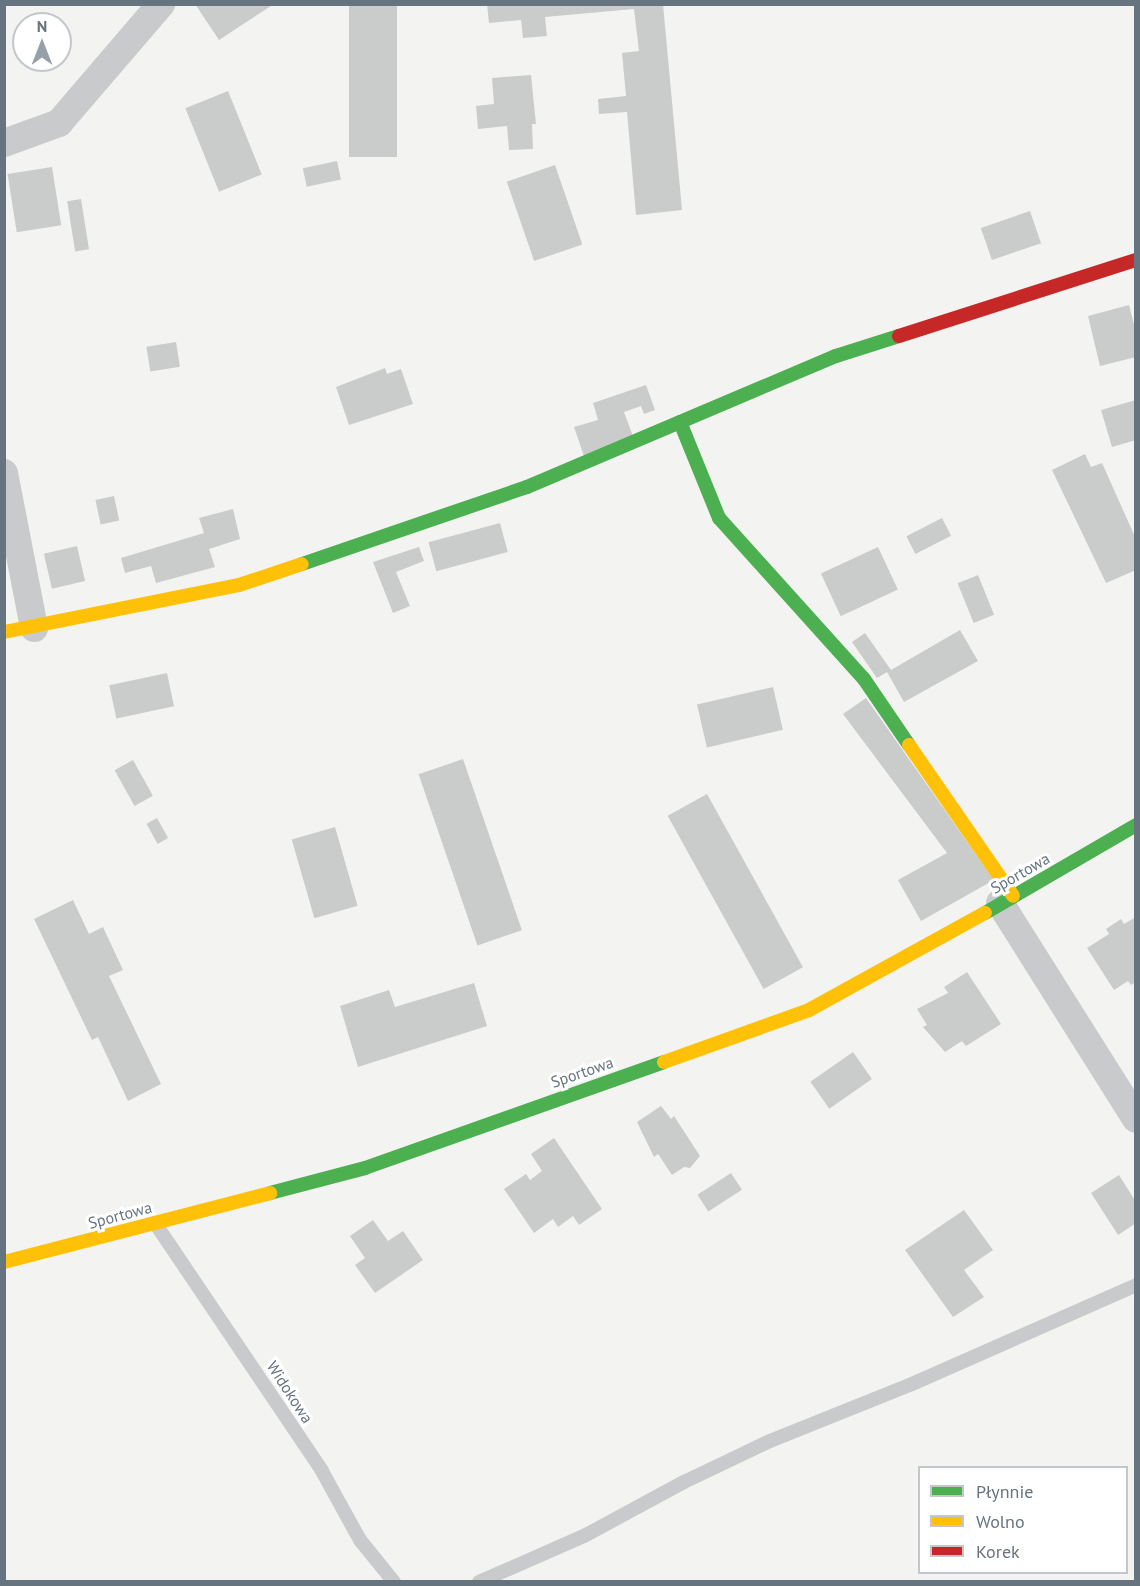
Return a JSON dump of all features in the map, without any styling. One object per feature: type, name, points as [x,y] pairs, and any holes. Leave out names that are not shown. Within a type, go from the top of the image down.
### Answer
[{"type":"street","points":[[4,142],[59,123],[162,4]]},
{"type":"street","points":[[4,632],[34,628],[239,585],[527,487],[836,356],[1136,260]]},
{"type":"street","points":[[680,422],[719,518],[864,680],[1006,900],[1136,1119]]},
{"type":"street","points":[[4,473],[34,628]]},
{"type":"street","name":"Sportowa","points":[[4,1262],[364,1168],[809,1010],[860,985],[1136,825]]},
{"type":"lane","name":"Widokowa","points":[[155,1223],[322,1471],[360,1540],[394,1581]]},
{"type":"lane","points":[[479,1581],[584,1536],[684,1482],[770,1442],[912,1384],[1136,1285]]},
{"type":"building","points":[[195,4],[274,4],[219,40]]},
{"type":"building","points":[[349,4],[397,4],[397,157],[349,157]]},
{"type":"building","points":[[487,4],[663,4],[682,210],[636,215],[627,112],[599,114],[598,99],[626,96],[622,53],[639,51],[634,9],[545,17],[547,36],[523,38],[521,20],[489,23]]},
{"type":"building","points":[[531,75],[536,124],[532,124],[533,149],[509,150],[507,126],[478,129],[476,106],[494,104],[492,78]]},
{"type":"building","points":[[228,91],[262,174],[219,192],[185,108]]},
{"type":"building","points":[[337,161],[341,180],[307,187],[303,168]]},
{"type":"building","points":[[555,165],[582,244],[534,261],[507,182]]},
{"type":"building","points":[[52,167],[61,225],[17,232],[8,174]]},
{"type":"building","points":[[81,199],[89,249],[75,252],[67,201]]},
{"type":"building","points":[[1030,211],[1041,243],[992,260],[981,228]]},
{"type":"building","points":[[1129,305],[1136,332],[1136,357],[1100,366],[1088,316]]},
{"type":"building","points":[[176,342],[180,367],[150,371],[146,347]]},
{"type":"building","points":[[385,368],[387,374],[401,369],[413,404],[349,425],[336,387]]},
{"type":"building","points":[[646,385],[655,410],[644,414],[641,406],[624,412],[634,439],[584,456],[574,427],[598,420],[593,403]]},
{"type":"building","points":[[1136,400],[1136,440],[1112,447],[1101,410]]},
{"type":"building","points":[[1085,454],[1091,467],[1102,463],[1136,539],[1136,570],[1106,583],[1052,470]]},
{"type":"building","points":[[114,496],[119,520],[101,524],[95,500]]},
{"type":"building","points":[[233,509],[240,539],[209,549],[215,567],[156,583],[151,566],[125,573],[121,558],[204,533],[199,518]]},
{"type":"building","points":[[942,518],[951,536],[915,554],[906,536]]},
{"type":"building","points":[[500,523],[508,552],[436,571],[429,542]]},
{"type":"building","points":[[77,546],[85,581],[52,589],[44,554]]},
{"type":"building","points":[[419,547],[424,561],[396,572],[410,606],[393,613],[373,562]]},
{"type":"building","points":[[878,547],[898,590],[841,616],[821,574]]},
{"type":"building","points":[[978,575],[994,615],[974,623],[958,583]]},
{"type":"building","points":[[960,630],[978,661],[904,702],[887,672],[877,678],[852,642],[865,633],[891,670]]},
{"type":"building","points":[[167,673],[174,706],[116,719],[109,685]]},
{"type":"building","points":[[773,687],[783,730],[707,747],[697,705]]},
{"type":"building","points":[[866,698],[994,880],[921,921],[898,880],[947,853],[843,714]]},
{"type":"building","points":[[463,759],[522,930],[477,945],[419,774]]},
{"type":"building","points":[[133,760],[153,796],[135,806],[115,770]]},
{"type":"building","points":[[707,794],[803,967],[764,989],[668,816]]},
{"type":"building","points":[[157,818],[168,838],[158,844],[147,824]]},
{"type":"building","points":[[335,827],[358,906],[314,918],[292,839]]},
{"type":"building","points":[[73,900],[89,934],[103,927],[123,970],[109,976],[161,1084],[128,1101],[98,1037],[92,1040],[34,919]]},
{"type":"building","points":[[1136,917],[1136,982],[1131,985],[1128,981],[1114,990],[1087,948],[1109,934],[1106,929],[1121,919],[1124,924]]},
{"type":"building","points":[[967,972],[1001,1024],[966,1046],[962,1041],[945,1052],[923,1027],[927,1025],[917,1009],[948,993],[944,987]]},
{"type":"building","points":[[474,983],[487,1026],[358,1067],[340,1006],[389,990],[395,1007]]},
{"type":"building","points":[[853,1052],[872,1079],[829,1109],[810,1082]]},
{"type":"building","points":[[661,1106],[671,1119],[674,1116],[700,1156],[690,1168],[684,1167],[672,1175],[658,1154],[654,1157],[637,1122]]},
{"type":"building","points":[[554,1138],[602,1209],[579,1225],[573,1216],[558,1227],[553,1219],[534,1233],[504,1189],[526,1174],[530,1180],[542,1171],[531,1154]]},
{"type":"building","points":[[731,1173],[742,1190],[708,1212],[697,1195]]},
{"type":"building","points":[[1119,1175],[1136,1202],[1136,1223],[1118,1235],[1091,1193]]},
{"type":"building","points":[[964,1210],[993,1250],[964,1270],[984,1297],[953,1317],[905,1250]]},
{"type":"building","points":[[373,1220],[388,1241],[403,1231],[423,1260],[375,1293],[355,1265],[365,1258],[350,1236]]},
{"type":"traffic: fast","points":[[302,564],[527,487],[836,356],[899,336]]},
{"type":"traffic: fast","points":[[680,422],[719,518],[864,679],[909,745]]},
{"type":"traffic: fast","points":[[985,913],[1136,825]]},
{"type":"traffic: fast","points":[[270,1193],[365,1168],[664,1062]]},
{"type":"traffic: slow","points":[[4,632],[239,585],[302,564]]},
{"type":"traffic: slow","points":[[909,745],[1013,896]]},
{"type":"traffic: slow","points":[[664,1062],[809,1010],[985,913]]},
{"type":"traffic: slow","points":[[4,1262],[270,1193]]},
{"type":"traffic: jam","points":[[899,336],[1136,260]]}]
